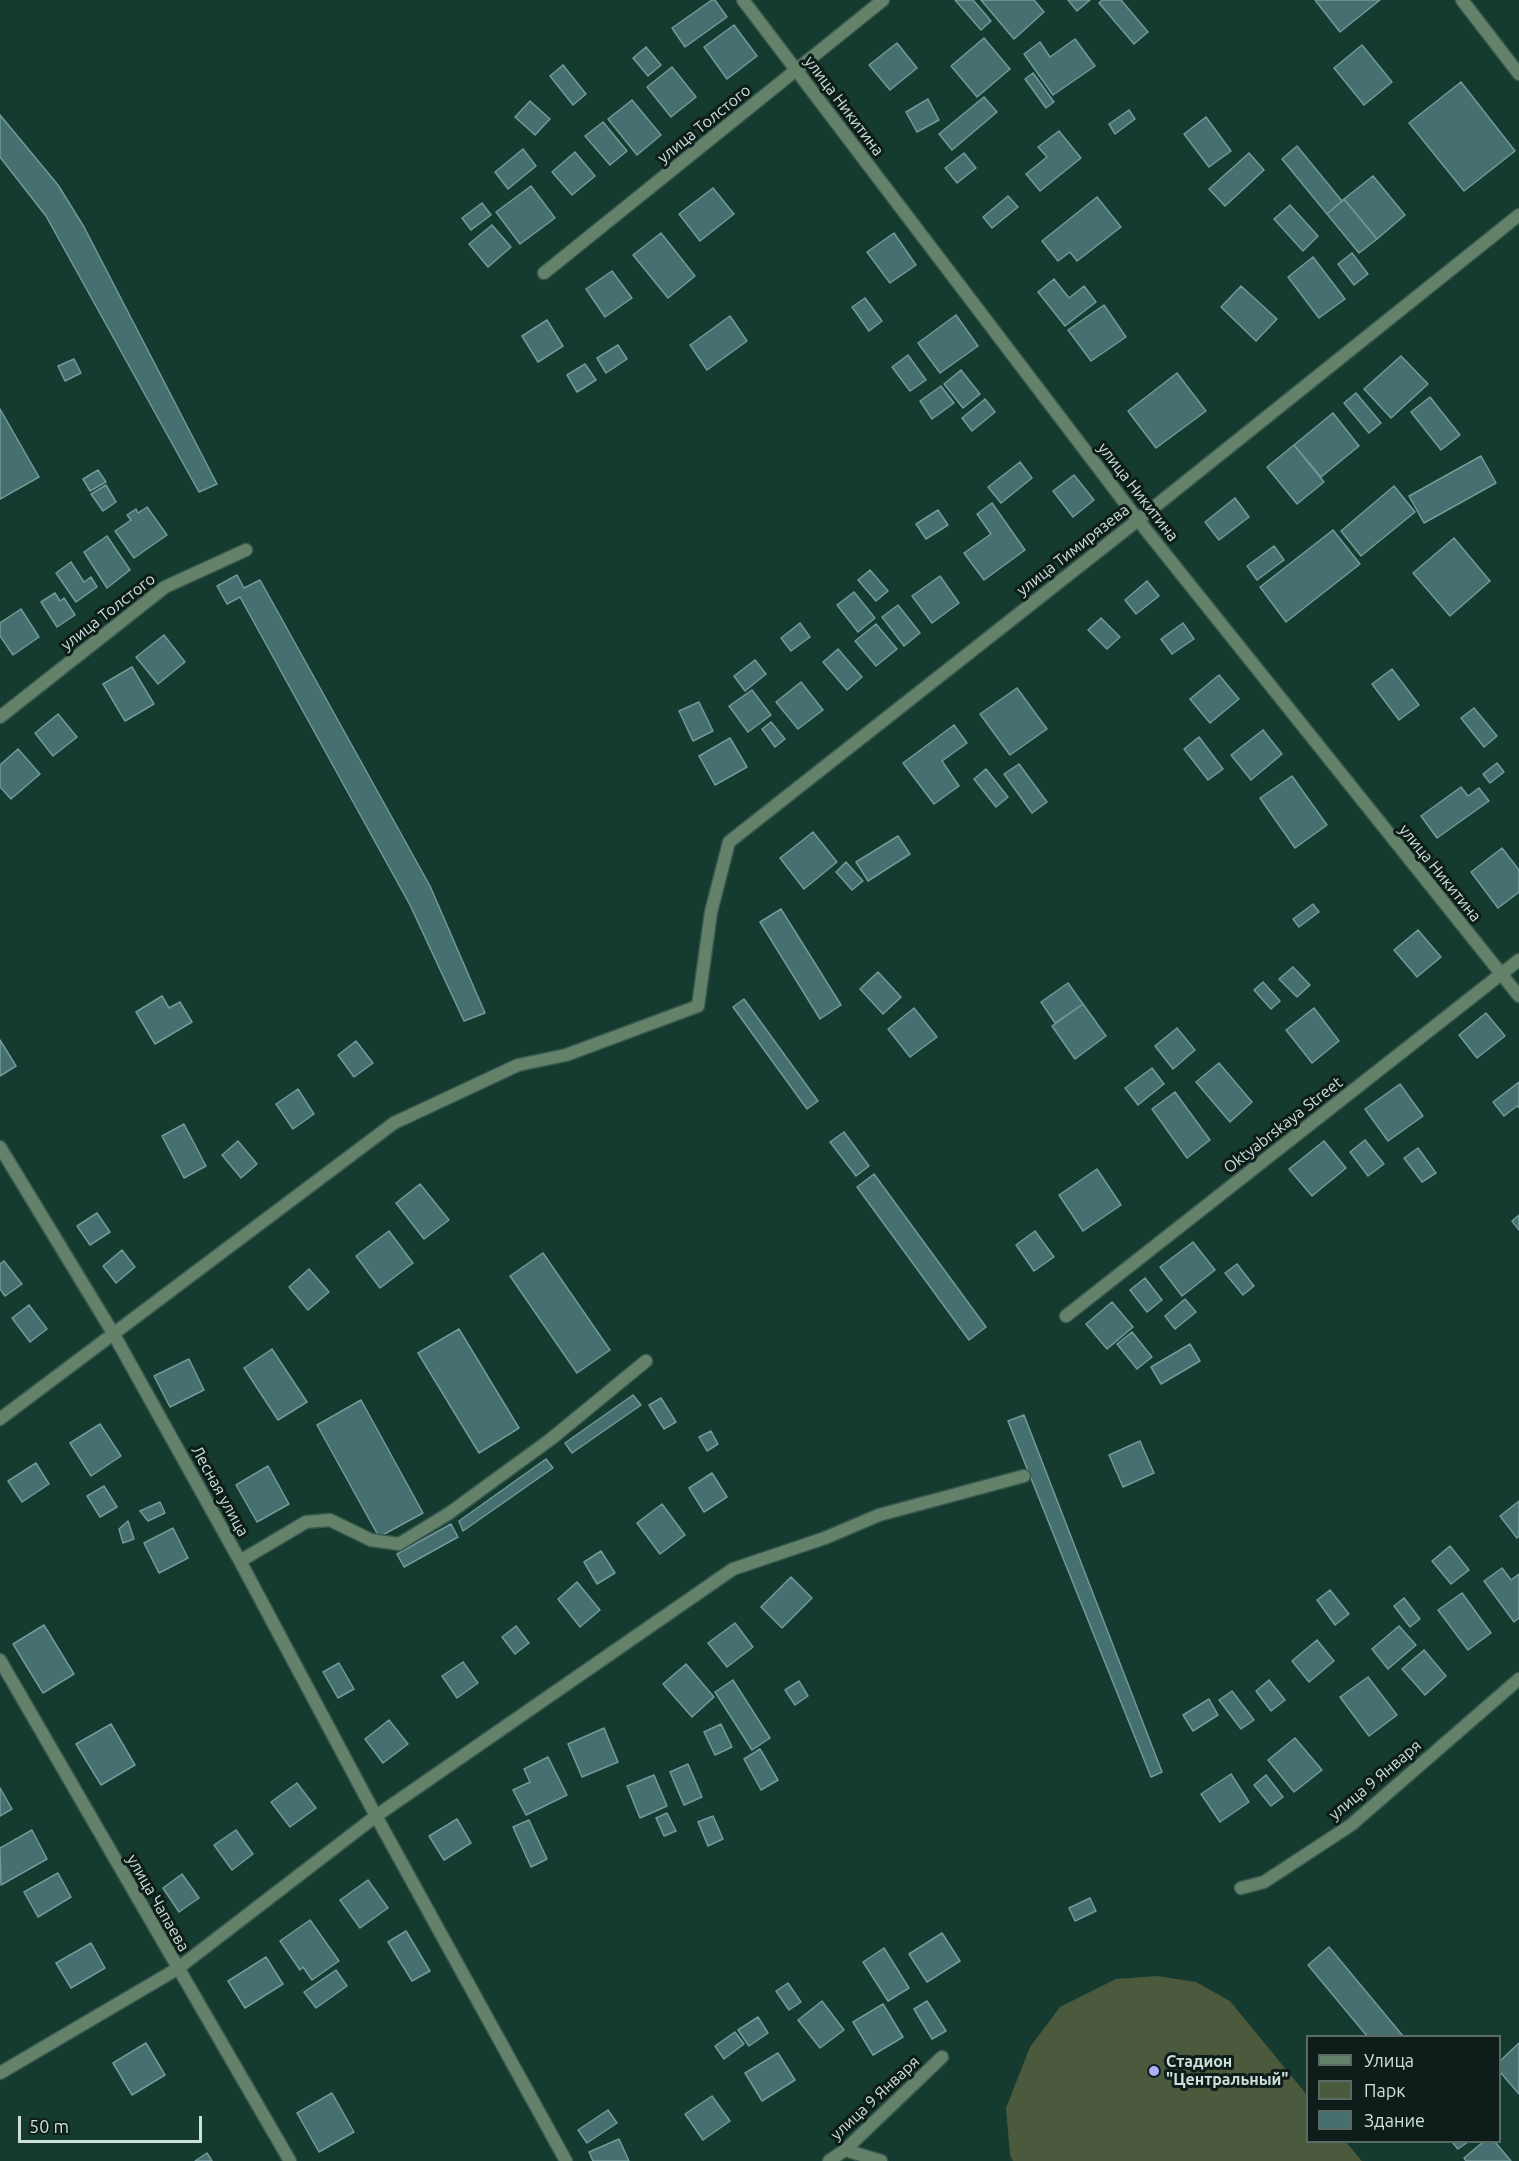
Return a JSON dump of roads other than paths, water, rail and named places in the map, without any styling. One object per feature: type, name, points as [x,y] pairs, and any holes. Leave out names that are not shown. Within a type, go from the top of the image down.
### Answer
[{"type":"street","name":"улица Никитина","points":[[743,0],[1138,520],[1519,996]]},
{"type":"street","name":"улица Толстого","points":[[544,273],[883,0]]},
{"type":"street","points":[[1462,0],[1519,75]]},
{"type":"street","name":"улица Тимирязева","points":[[113,1333],[394,1123],[518,1065],[566,1055],[698,1006],[711,912],[729,842],[1138,520],[1519,215]]},
{"type":"street","name":"улица Толстого","points":[[0,717],[165,587],[246,550]]},
{"type":"street","name":"Oktyabrskaya Street","points":[[1066,1316],[1519,960]]},
{"type":"street","name":"Лесная улица","points":[[0,1147],[113,1333],[240,1561],[306,1522],[330,1520],[371,1540],[399,1544],[448,1514],[551,1439],[646,1361]]},
{"type":"street","points":[[0,1419],[113,1333]]},
{"type":"street","points":[[0,2073],[177,1969],[376,1816],[733,1569],[825,1538],[879,1515],[1024,1476]]},
{"type":"street","points":[[240,1561],[376,1816],[566,2161]]},
{"type":"street","name":"улица Чапаева","points":[[0,1660],[290,2161]]},
{"type":"street","name":"улица 9 Января","points":[[1241,1888],[1264,1882],[1351,1824],[1519,1679]]},
{"type":"street","name":"улица 9 Января","points":[[829,2161],[844,2150],[942,2057]]},
{"type":"street","points":[[844,2150],[881,2161]]},
{"type":"place","name":"Стадион \"Центральный\"","points":[[1154,2071]]}]
